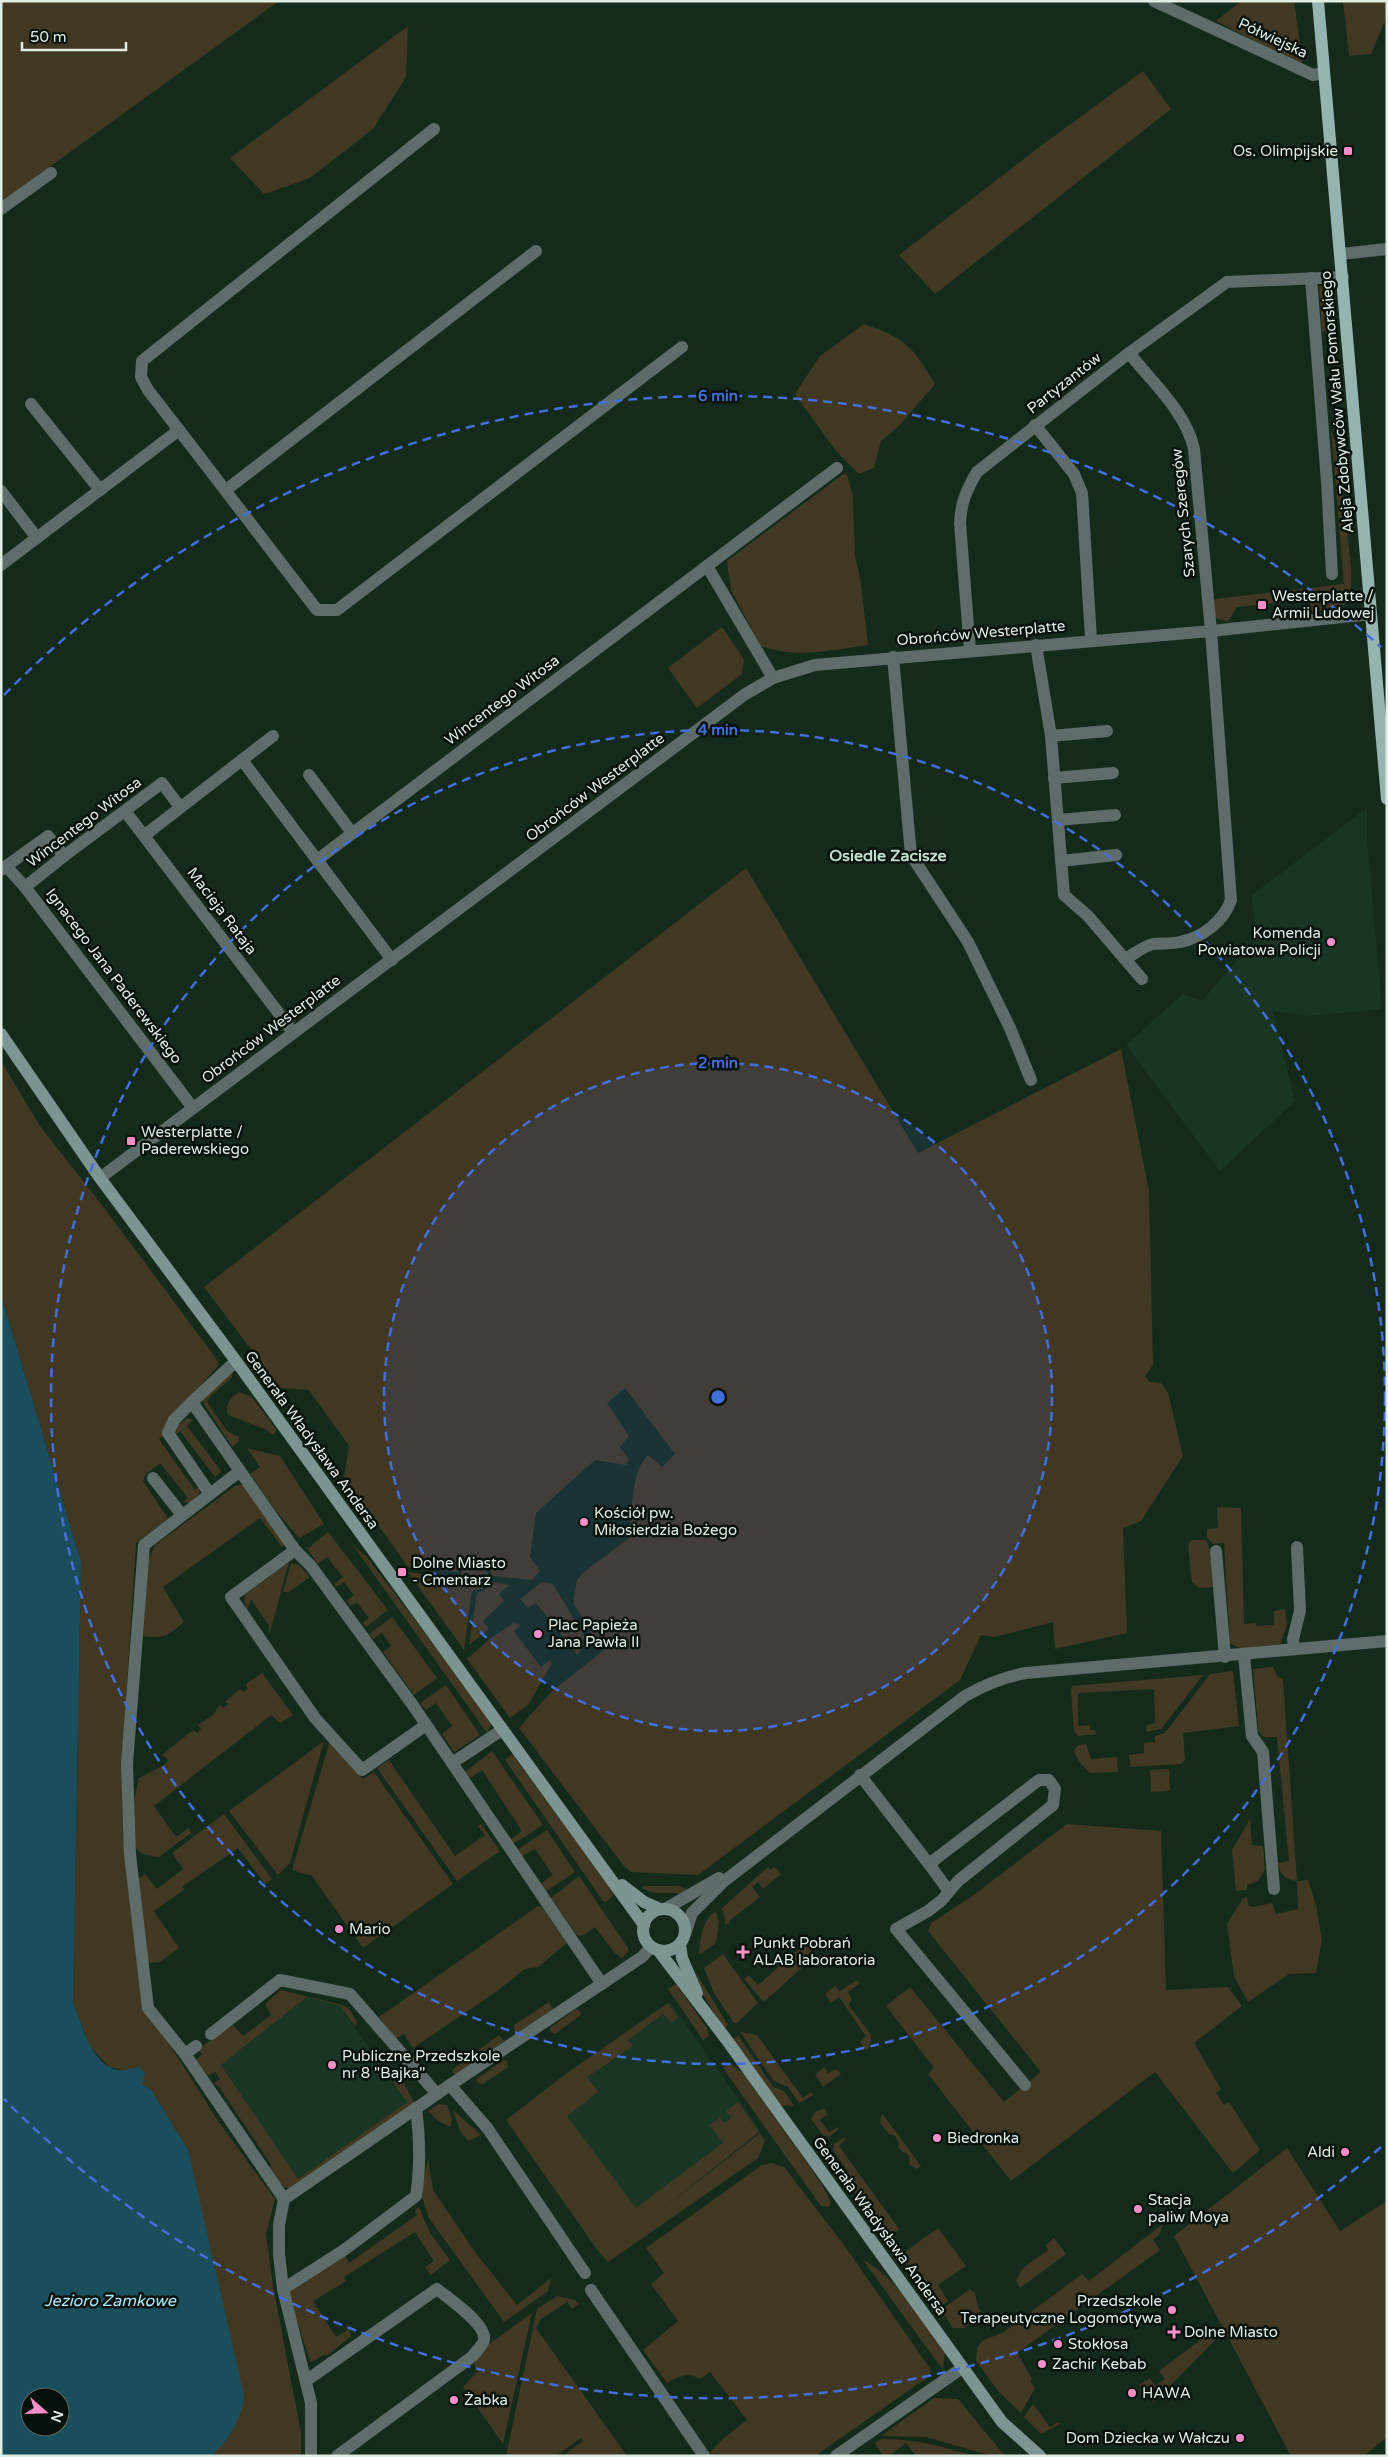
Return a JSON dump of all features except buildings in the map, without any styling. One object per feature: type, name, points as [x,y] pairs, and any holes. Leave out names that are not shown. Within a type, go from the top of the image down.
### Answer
[{"type":"main road","name":"Aleja Zdobywców Wału Pomorskiego","points":[[1318,1],[1387,799]]},
{"type":"main road","name":"Generała Władysława Andersa","points":[[1,1034],[100,1178],[236,1362],[644,1925]]},
{"type":"main road","name":"Generała Władysława Andersa","points":[[598,1863],[632,1894],[650,1906],[663,1909]]},
{"type":"main road","points":[[663,1909],[681,1916],[685,1926],[683,1939],[672,1950],[654,1949],[644,1935],[644,1925],[648,1916],[663,1909]]},
{"type":"main road","name":"Generała Władysława Andersa","points":[[683,1939],[682,1958],[703,2007]]},
{"type":"main road","name":"Generała Władysława Andersa","points":[[654,1949],[703,2007],[1002,2422],[1040,2456]]},
{"type":"street","name":"Półwiejska","points":[[1154,1],[1313,75],[1324,73]]},
{"type":"street","points":[[434,129],[142,361],[141,377],[148,390],[317,610],[338,610],[682,347]]},
{"type":"street","points":[[1,210],[51,173]]},
{"type":"street","points":[[1341,254],[1387,249]]},
{"type":"street","points":[[226,490],[536,251]]},
{"type":"street","name":"Partyzantów","points":[[970,651],[960,523],[961,506],[966,490],[977,472],[1129,353],[1227,282],[1342,277]]},
{"type":"street","points":[[1311,278],[1327,482],[1332,574]]},
{"type":"street","name":"Szarych Szeregów","points":[[1126,959],[1151,944],[1179,943],[1191,939],[1220,921],[1227,913],[1231,900],[1212,631],[1194,449],[1191,435],[1182,419],[1129,353]]},
{"type":"street","points":[[31,404],[100,490]]},
{"type":"street","points":[[1035,425],[1074,474],[1082,493],[1091,640]]},
{"type":"street","points":[[1,565],[180,430]]},
{"type":"street","name":"Wincentego Witosa","points":[[317,860],[836,468]]},
{"type":"street","points":[[1,491],[37,538]]},
{"type":"street","points":[[707,566],[773,678]]},
{"type":"street","name":"Obrońców Westerplatte","points":[[100,1178],[744,695],[773,678],[815,665],[1036,644],[1212,631],[1371,614]]},
{"type":"street","points":[[1036,644],[1050,736],[1064,895],[1088,916],[1142,979]]},
{"type":"street","points":[[893,657],[911,855],[968,942],[1010,1028],[1031,1080]]},
{"type":"street","points":[[1050,736],[1107,731]]},
{"type":"street","points":[[145,835],[273,736]]},
{"type":"street","points":[[242,760],[392,960]]},
{"type":"street","points":[[1054,778],[1113,773]]},
{"type":"street","points":[[309,776],[352,833]]},
{"type":"street","name":"Wincentego Witosa","points":[[25,887],[162,784],[180,807]]},
{"type":"street","name":"Macieja Rataja","points":[[125,811],[293,1032]]},
{"type":"street","points":[[1058,820],[1115,815]]},
{"type":"street","points":[[4,868],[48,836],[64,856]]},
{"type":"street","points":[[1061,861],[1116,856]]},
{"type":"street","name":"Ignacego Jana Paderewskiego","points":[[4,868],[25,887],[193,1108]]},
{"type":"street","points":[[210,1494],[168,1433],[174,1420],[236,1362]]},
{"type":"street","points":[[192,1402],[295,1550],[311,1566],[426,1725],[602,1984]]},
{"type":"street","points":[[240,1471],[144,1545],[127,1764],[130,1854],[148,2008],[185,2054],[284,2199]]},
{"type":"street","points":[[153,1478],[182,1515]]},
{"type":"street","points":[[1294,1650],[1293,1639],[1300,1611],[1297,1547]]},
{"type":"street","points":[[295,1550],[231,1597],[315,1718],[362,1770],[426,1725]]},
{"type":"street","points":[[1216,1551],[1225,1657]]},
{"type":"street","points":[[683,1939],[689,1919],[698,1905],[749,1860],[965,1696],[1002,1678],[1387,1641]]},
{"type":"street","points":[[1244,1655],[1252,1736],[1263,1752],[1274,1889]]},
{"type":"street","points":[[452,1764],[502,1730]]},
{"type":"street","points":[[860,1775],[948,1890]]},
{"type":"street","points":[[929,1864],[1039,1780],[1049,1780],[1055,1789],[1053,1805],[948,1890],[942,1900],[928,1911],[896,1929],[1025,2085]]},
{"type":"street","points":[[663,1909],[749,1860]]},
{"type":"street","points":[[311,2456],[311,2403],[284,2289],[279,2254],[279,2225],[284,2199],[436,2094],[542,2026],[654,1949]]},
{"type":"street","points":[[211,2034],[280,1980],[350,1994],[436,2094]]},
{"type":"street","points":[[185,2054],[196,2046]]},
{"type":"street","points":[[450,2085],[488,2129],[586,2273]]},
{"type":"street","points":[[284,2289],[344,2250],[416,2196],[421,2147],[416,2108]]},
{"type":"street","points":[[307,2380],[437,2289],[478,2323],[484,2331],[484,2340],[473,2356],[337,2456]]},
{"type":"street","points":[[591,2290],[704,2456]]},
{"type":"street","points":[[836,2456],[962,2368]]},
{"type":"shaded area","points":[[1,1],[279,1],[1,202]]},
{"type":"shaded area","points":[[1241,1],[1294,1],[1303,66],[1216,21]]},
{"type":"shaded area","points":[[1343,1],[1387,1],[1387,16],[1371,54],[1349,56]]},
{"type":"shaded area","points":[[408,26],[406,77],[373,129],[310,178],[264,194],[230,158]]},
{"type":"shaded area","points":[[1143,71],[1171,109],[935,294],[899,255],[1038,148]]},
{"type":"shaded area","points":[[1325,284],[1329,307],[1326,330],[1322,333],[1319,287]]},
{"type":"shaded area","points":[[864,324],[890,334],[907,345],[914,352],[935,384],[900,425],[881,441],[874,468],[859,474],[836,451],[795,394],[820,356]]},
{"type":"shaded area","points":[[1331,430],[1338,448],[1351,567],[1351,598],[1339,609],[1312,612],[1309,600],[1237,607],[1228,621],[1210,617],[1215,599],[1344,584]]},
{"type":"shaded area","points":[[846,472],[853,496],[855,557],[860,577],[868,645],[801,653],[774,650],[761,646],[731,590],[727,561]]},
{"type":"shaded area","points":[[722,627],[744,659],[742,674],[697,708],[668,668]]},
{"type":"shaded area","points":[[1367,808],[1367,838],[1382,1009],[1309,1016],[1273,1011],[1295,1101],[1220,1171],[1126,1045],[1183,994],[1202,1001],[1257,938],[1252,895]]},
{"type":"shaded area","points":[[746,868],[918,1153],[1121,1049],[1149,1191],[1153,1365],[1145,1376],[1150,1382],[1161,1383],[1168,1393],[1183,1456],[1141,1521],[1123,1528],[1127,1633],[1055,1649],[1053,1622],[994,1637],[981,1635],[960,1680],[698,1875],[631,1872],[624,1866],[519,1728],[551,1692],[613,1643],[594,1637],[573,1603],[577,1580],[584,1572],[629,1538],[635,1482],[642,1462],[648,1455],[662,1467],[675,1454],[625,1388],[607,1403],[629,1436],[620,1447],[629,1459],[626,1465],[595,1460],[536,1513],[530,1557],[540,1571],[532,1580],[492,1576],[490,1568],[478,1560],[466,1560],[458,1572],[408,1567],[344,1477],[349,1446],[309,1390],[280,1388],[204,1287]]},
{"type":"shaded area","points":[[1,1061],[40,1126],[105,1209],[218,1361],[218,1366],[177,1412],[165,1435],[159,1439],[195,1490],[200,1486],[199,1494],[190,1503],[183,1502],[188,1498],[160,1463],[146,1474],[143,1481],[168,1519],[136,1543],[122,1764],[142,2001],[218,2121],[275,2199],[266,2234],[273,2286],[301,2433],[301,2456],[212,2456],[234,2428],[188,2150],[152,2091],[122,2070],[109,2067],[90,2047],[73,2003],[81,1562],[1,1295]]},
{"type":"shaded area","points":[[232,1373],[232,1377],[207,1402],[227,1431],[239,1437],[239,1441],[232,1447],[201,1399]]},
{"type":"shaded area","points":[[239,1392],[252,1397],[276,1429],[275,1433],[272,1435],[267,1430],[228,1415],[227,1408],[229,1402]]},
{"type":"shaded area","points":[[188,1418],[193,1420],[187,1426],[221,1471],[215,1477],[180,1431],[174,1435],[176,1426]]},
{"type":"shaded area","points":[[247,1448],[280,1456],[324,1524],[299,1538],[276,1511],[250,1474],[260,1467]]},
{"type":"shaded area","points":[[245,1484],[285,1543],[282,1547],[260,1518],[163,1587],[184,1622],[173,1631],[161,1637],[143,1636],[148,1560],[155,1545],[235,1486]]},
{"type":"shaded area","points":[[1217,1507],[1241,1508],[1244,1624],[1256,1623],[1256,1626],[1274,1625],[1274,1611],[1285,1609],[1287,1625],[1280,1644],[1241,1649],[1230,1643],[1224,1543],[1213,1544],[1207,1537],[1207,1529],[1218,1528]]},
{"type":"shaded area","points":[[328,1532],[388,1610],[366,1627],[363,1623],[369,1618],[357,1602],[351,1606],[347,1601],[354,1595],[344,1582],[336,1587],[334,1584],[343,1577],[327,1557],[318,1564],[307,1549]]},
{"type":"shaded area","points":[[1191,1540],[1206,1540],[1212,1554],[1214,1587],[1199,1588],[1192,1582],[1188,1546]]},
{"type":"shaded area","points":[[352,1544],[367,1557],[490,1719],[491,1725],[487,1733]]},
{"type":"shaded area","points":[[289,1562],[269,1636],[269,1626],[251,1599],[247,1611],[244,1600],[245,1594]]},
{"type":"shaded area","points":[[474,1562],[486,1567],[489,1579],[482,1589],[472,1591],[464,1650],[408,1572],[460,1580],[464,1568]]},
{"type":"shaded area","points":[[291,1563],[299,1565],[310,1577],[289,1592],[283,1592]]},
{"type":"shaded area","points":[[492,1582],[510,1585],[499,1594],[504,1601],[483,1621],[489,1629],[469,1645],[477,1593],[485,1590]]},
{"type":"shaded area","points":[[542,1582],[553,1584],[584,1636],[581,1649],[577,1655],[536,1603],[528,1608],[520,1599]]},
{"type":"shaded area","points":[[392,1617],[437,1678],[414,1695],[383,1652],[391,1646],[382,1633],[373,1639],[369,1634]]},
{"type":"shaded area","points":[[514,1623],[521,1625],[514,1631],[541,1667],[550,1660],[552,1663],[529,1704],[510,1718],[467,1659],[492,1637]]},
{"type":"shaded area","points":[[1273,1667],[1277,1676],[1283,1679],[1297,1881],[1284,1876],[1280,1871],[1278,1863],[1289,1861],[1277,1737],[1264,1737],[1259,1732],[1258,1726],[1253,1669]]},
{"type":"shaded area","points":[[1233,1671],[1239,1726],[1183,1733],[1185,1760],[1181,1764],[1130,1767],[1129,1755],[1144,1753],[1144,1743],[1155,1742],[1155,1736],[1165,1733],[1210,1674]]},
{"type":"shaded area","points":[[262,1673],[293,1715],[280,1723],[271,1715],[154,1806],[176,1837],[189,1828],[191,1833],[159,1857],[141,1853],[134,1843],[132,1824],[139,1778],[164,1765],[168,1760],[162,1755],[193,1730],[197,1733],[201,1729],[198,1725],[213,1715],[220,1705],[223,1708],[228,1704],[225,1702],[240,1689],[243,1692],[248,1689],[246,1684]]},
{"type":"shaded area","points":[[1203,1675],[1161,1729],[1146,1732],[1147,1725],[1155,1723],[1154,1689],[1078,1693],[1078,1726],[1090,1725],[1090,1730],[1095,1730],[1096,1734],[1078,1736],[1074,1731],[1072,1686]]},
{"type":"shaded area","points":[[446,1685],[480,1735],[454,1752],[442,1734],[452,1726],[436,1703],[426,1710],[420,1703]]},
{"type":"shaded area","points":[[330,1740],[363,1779],[374,1772],[453,1884],[363,1948],[312,1876],[292,1870]]},
{"type":"shaded area","points":[[324,1741],[290,1863],[278,1875],[229,1811]]},
{"type":"shaded area","points":[[1086,1744],[1091,1759],[1117,1757],[1118,1772],[1090,1773],[1079,1761],[1074,1751],[1078,1745]]},
{"type":"shaded area","points":[[492,1751],[543,1825],[513,1844],[510,1840],[522,1831],[482,1770],[470,1778],[465,1772]]},
{"type":"shaded area","points":[[512,1754],[608,1885],[614,1895],[606,1902],[603,1901],[505,1760]]},
{"type":"shaded area","points":[[389,1760],[455,1856],[485,1835],[478,1826],[481,1824],[500,1851],[457,1881],[377,1768]]},
{"type":"shaded area","points":[[1169,1769],[1170,1791],[1151,1792],[1150,1770]]},
{"type":"shaded area","points":[[224,1814],[272,1879],[265,1884],[238,1848],[182,1887],[185,1889],[154,1911],[179,1948],[160,1962],[147,1963],[138,1879],[145,1874],[157,1889],[183,1869],[172,1853]]},
{"type":"shaded area","points":[[1250,1819],[1252,1845],[1263,1846],[1265,1869],[1258,1881],[1247,1885],[1247,1890],[1236,1891],[1232,1850]]},
{"type":"shaded area","points":[[1067,1824],[1161,1831],[1166,1990],[1228,1987],[1242,2006],[1194,2043],[1221,2089],[1216,2093],[1224,2105],[1229,2102],[1260,2150],[1233,2173],[1155,2072],[1011,2181],[928,2074],[934,2068],[886,2006],[910,1987],[1004,2102],[1041,2072],[928,1931],[931,1923],[971,1897]]},
{"type":"shaded area","points":[[547,1830],[575,1872],[545,1892],[540,1884],[553,1875],[535,1849],[521,1857],[517,1850]]},
{"type":"shaded area","points":[[768,1867],[770,1870],[775,1867],[781,1874],[763,1889],[758,1882],[752,1887],[760,1897],[730,1920],[729,1924],[725,1924],[724,1913],[721,1909]]},
{"type":"shaded area","points":[[579,1876],[628,1948],[628,1952],[622,1958],[614,1952],[595,1927],[582,1936],[577,1935],[551,1898]]},
{"type":"shaded area","points":[[1308,1880],[1316,1905],[1322,1940],[1316,1973],[1289,1974],[1248,2002],[1234,1976],[1227,1924],[1243,1898],[1247,1897],[1249,1906],[1254,1907],[1272,1903],[1276,1914],[1298,1909],[1297,1881]]},
{"type":"shaded area","points":[[645,1886],[678,1886],[687,1889],[682,1893],[655,1893],[641,1888]]},
{"type":"shaded area","points":[[538,1906],[542,1907],[567,1943],[538,1967],[525,1969],[493,1994],[413,2048],[404,2034],[396,2039],[379,2017]]},
{"type":"shaded area","points":[[716,1912],[719,1922],[716,1943],[699,1955],[705,1924],[708,1918]]},
{"type":"shaded area","points":[[805,1944],[816,1955],[765,2001],[762,2000],[744,1979],[749,1975],[758,1985]]},
{"type":"shaded area","points":[[723,1954],[758,2003],[737,2023],[734,2023],[714,1993],[704,1968]]},
{"type":"shaded area","points":[[695,1971],[728,2025],[724,2029],[703,1995]]},
{"type":"shaded area","points":[[857,1980],[860,1983],[848,1992],[852,2000],[848,2004],[871,2035],[867,2051],[860,2042],[866,2036],[839,1997],[831,2003],[825,1994],[835,1986],[840,1991]]},
{"type":"shaded area","points":[[676,1984],[707,2028],[709,2036],[703,2040],[668,1989]]},
{"type":"shaded area","points":[[281,1990],[342,2005],[349,2009],[357,2022],[355,2026],[340,2006],[307,1997],[221,2065],[298,2179],[407,2102],[393,2082],[401,2077],[414,2103],[289,2189],[276,2179],[271,2171],[270,2163],[219,2087],[214,2083],[220,2079],[215,2072],[208,2076],[196,2060],[202,2054],[198,2049],[233,2025],[243,2036],[271,2015],[265,2004]]},
{"type":"shaded area","points":[[307,1997],[340,2006],[407,2102],[298,2179],[221,2065]]},
{"type":"shaded area","points":[[549,2002],[553,2009],[518,2033],[515,2032],[514,2025]]},
{"type":"shaded area","points":[[670,2002],[760,2130],[602,2257],[506,2120],[567,2073]]},
{"type":"shaded area","points":[[668,2003],[678,2018],[671,2023],[663,2014],[628,2040],[633,2046],[587,2077],[598,2092],[567,2116],[636,2208],[723,2143],[710,2125],[720,2118],[724,2123],[731,2118],[726,2111],[738,2102],[759,2132],[655,2215],[760,2133],[765,2141],[758,2158],[608,2262],[596,2248],[506,2120],[567,2073]]},
{"type":"shaded area","points":[[576,2009],[580,2011],[581,2015],[555,2034],[551,2032],[550,2028]]},
{"type":"shaded area","points":[[740,2032],[757,2035],[803,2098],[811,2092],[813,2095],[799,2103],[788,2087],[774,2081]]},
{"type":"shaded area","points":[[499,2035],[504,2041],[458,2074],[454,2074],[452,2070]]},
{"type":"shaded area","points":[[738,2035],[773,2087],[784,2091],[794,2106],[781,2105],[731,2041]]},
{"type":"shaded area","points":[[503,2060],[507,2061],[508,2067],[485,2083],[478,2083],[477,2079]]},
{"type":"shaded area","points":[[729,2063],[743,2073],[821,2183],[831,2202],[829,2207],[821,2206],[723,2068]]},
{"type":"shaded area","points":[[824,2067],[828,2073],[837,2069],[841,2074],[823,2087],[815,2075]]},
{"type":"shaded area","points":[[439,2104],[447,2105],[452,2120],[450,2127],[437,2120],[428,2111]]},
{"type":"shaded area","points":[[824,2108],[828,2114],[820,2120],[829,2132],[838,2127],[839,2129],[829,2137],[823,2135],[811,2119],[815,2112]]},
{"type":"shaded area","points":[[453,2110],[481,2135],[468,2141],[460,2131]]},
{"type":"shaded area","points":[[882,2113],[921,2166],[917,2169],[909,2164],[910,2158],[907,2153],[902,2152],[898,2147],[899,2143],[895,2136],[889,2134],[880,2123]]},
{"type":"shaded area","points":[[845,2137],[846,2139],[839,2146],[899,2229],[888,2239],[853,2190],[847,2170],[833,2150],[834,2144]]},
{"type":"shaded area","points":[[1287,2148],[1340,2231],[1387,2201],[1387,2437],[1364,2456],[1291,2456],[1174,2236]]},
{"type":"shaded area","points":[[428,2158],[433,2190],[475,2252],[517,2305],[551,2278],[548,2291],[504,2322],[429,2218],[421,2194]]},
{"type":"shaded area","points":[[771,2163],[784,2167],[844,2245],[931,2370],[928,2377],[815,2456],[712,2456],[710,2452],[747,2420],[710,2372],[700,2379],[687,2375],[667,2383],[643,2350],[678,2321],[651,2284],[664,2273],[646,2248],[762,2165]]},
{"type":"shaded area","points":[[419,2207],[430,2233],[450,2260],[431,2275],[425,2267],[434,2261],[415,2232],[344,2277],[346,2281],[313,2301],[336,2337],[349,2329],[351,2336],[328,2355],[323,2355],[312,2362],[310,2361],[288,2292],[343,2253],[349,2263],[417,2215],[415,2210]]},
{"type":"shaded area","points":[[1163,2224],[1159,2235],[1153,2240],[1160,2250],[1017,2353],[1035,2388],[1021,2413],[999,2392],[976,2361],[977,2348],[982,2341],[1004,2332],[1082,2274],[1089,2281]]},
{"type":"shaded area","points":[[938,2228],[966,2266],[938,2285],[948,2301],[940,2307],[902,2258],[902,2254]]},
{"type":"shaded area","points":[[1054,2238],[1066,2254],[1020,2288],[1016,2280],[1024,2267],[1048,2250],[1046,2245]]},
{"type":"shaded area","points":[[863,2260],[888,2278],[918,2314],[945,2353],[943,2370]]},
{"type":"shaded area","points":[[970,2289],[975,2293],[978,2307],[984,2315],[964,2328],[953,2328],[941,2310]]},
{"type":"shaded area","points":[[557,2296],[575,2300],[579,2304],[572,2309],[567,2302],[541,2319],[536,2328],[627,2456],[562,2456],[583,2441],[581,2438],[556,2456],[506,2456],[537,2309]]},
{"type":"shaded area","points":[[532,2313],[503,2444],[463,2387],[478,2371],[474,2365],[485,2347]]},
{"type":"shaded area","points":[[1211,2332],[1216,2339],[1154,2402],[1139,2385],[1150,2378],[1155,2386],[1165,2379],[1159,2371]]},
{"type":"shaded area","points":[[934,2398],[958,2399],[1005,2456],[992,2456],[926,2437],[881,2436]]},
{"type":"shaded area","points":[[1033,2404],[1050,2427],[1058,2422],[1060,2424],[1041,2434],[1024,2417]]},
{"type":"shaded area","points":[[881,2439],[906,2440],[975,2456],[916,2456],[906,2443],[889,2456],[883,2456],[875,2443]]},
{"type":"water","name":"Jezioro Zamkowe","points":[[1,1295],[81,1562],[73,2003],[86,2038],[102,2061],[116,2070],[140,2067],[145,2073],[142,2084],[152,2091],[188,2150],[244,2396],[240,2413],[233,2429],[212,2456],[1,2456]]},
{"type":"place","name":"Os. Olimpijskie","points":[[1348,151]]},
{"type":"place","name":"Westerplatte / Armii Ludowej","points":[[1262,605]]},
{"type":"place","name":"Komenda Powiatowa Policji","points":[[1331,942]]},
{"type":"place","name":"Westerplatte / Paderewskiego","points":[[131,1141]]},
{"type":"place","name":"Kościół pw. Miłosierdzia Bożego","points":[[584,1522]]},
{"type":"place","name":"Dolne Miasto - Cmentarz","points":[[402,1572]]},
{"type":"place","name":"Plac Papieża Jana Pawła II","points":[[538,1634]]},
{"type":"place","name":"Mario","points":[[339,1929]]},
{"type":"place","name":"Punkt Pobrań ALAB laboratoria","points":[[743,1952]]},
{"type":"place","name":"Publiczne Przedszkole nr 8 \"Bajka\"","points":[[332,2065]]},
{"type":"place","name":"Biedronka","points":[[937,2138]]},
{"type":"place","name":"Aldi","points":[[1345,2152]]},
{"type":"place","name":"Stacja paliw Moya","points":[[1138,2209]]},
{"type":"place","name":"Przedszkole Terapeutyczne Logomotywa","points":[[1172,2310]]},
{"type":"place","name":"Dolne Miasto","points":[[1174,2332]]},
{"type":"place","name":"Stokłosa","points":[[1058,2344]]},
{"type":"place","name":"Zachir Kebab","points":[[1042,2364]]},
{"type":"place","name":"HAWA","points":[[1132,2393]]},
{"type":"place","name":"Żabka","points":[[454,2400]]},
{"type":"place","name":"Dom Dziecka w Wałczu","points":[[1240,2438]]},
{"type":"district","name":"Osiedle Zacisze","points":[[888,855]]}]
